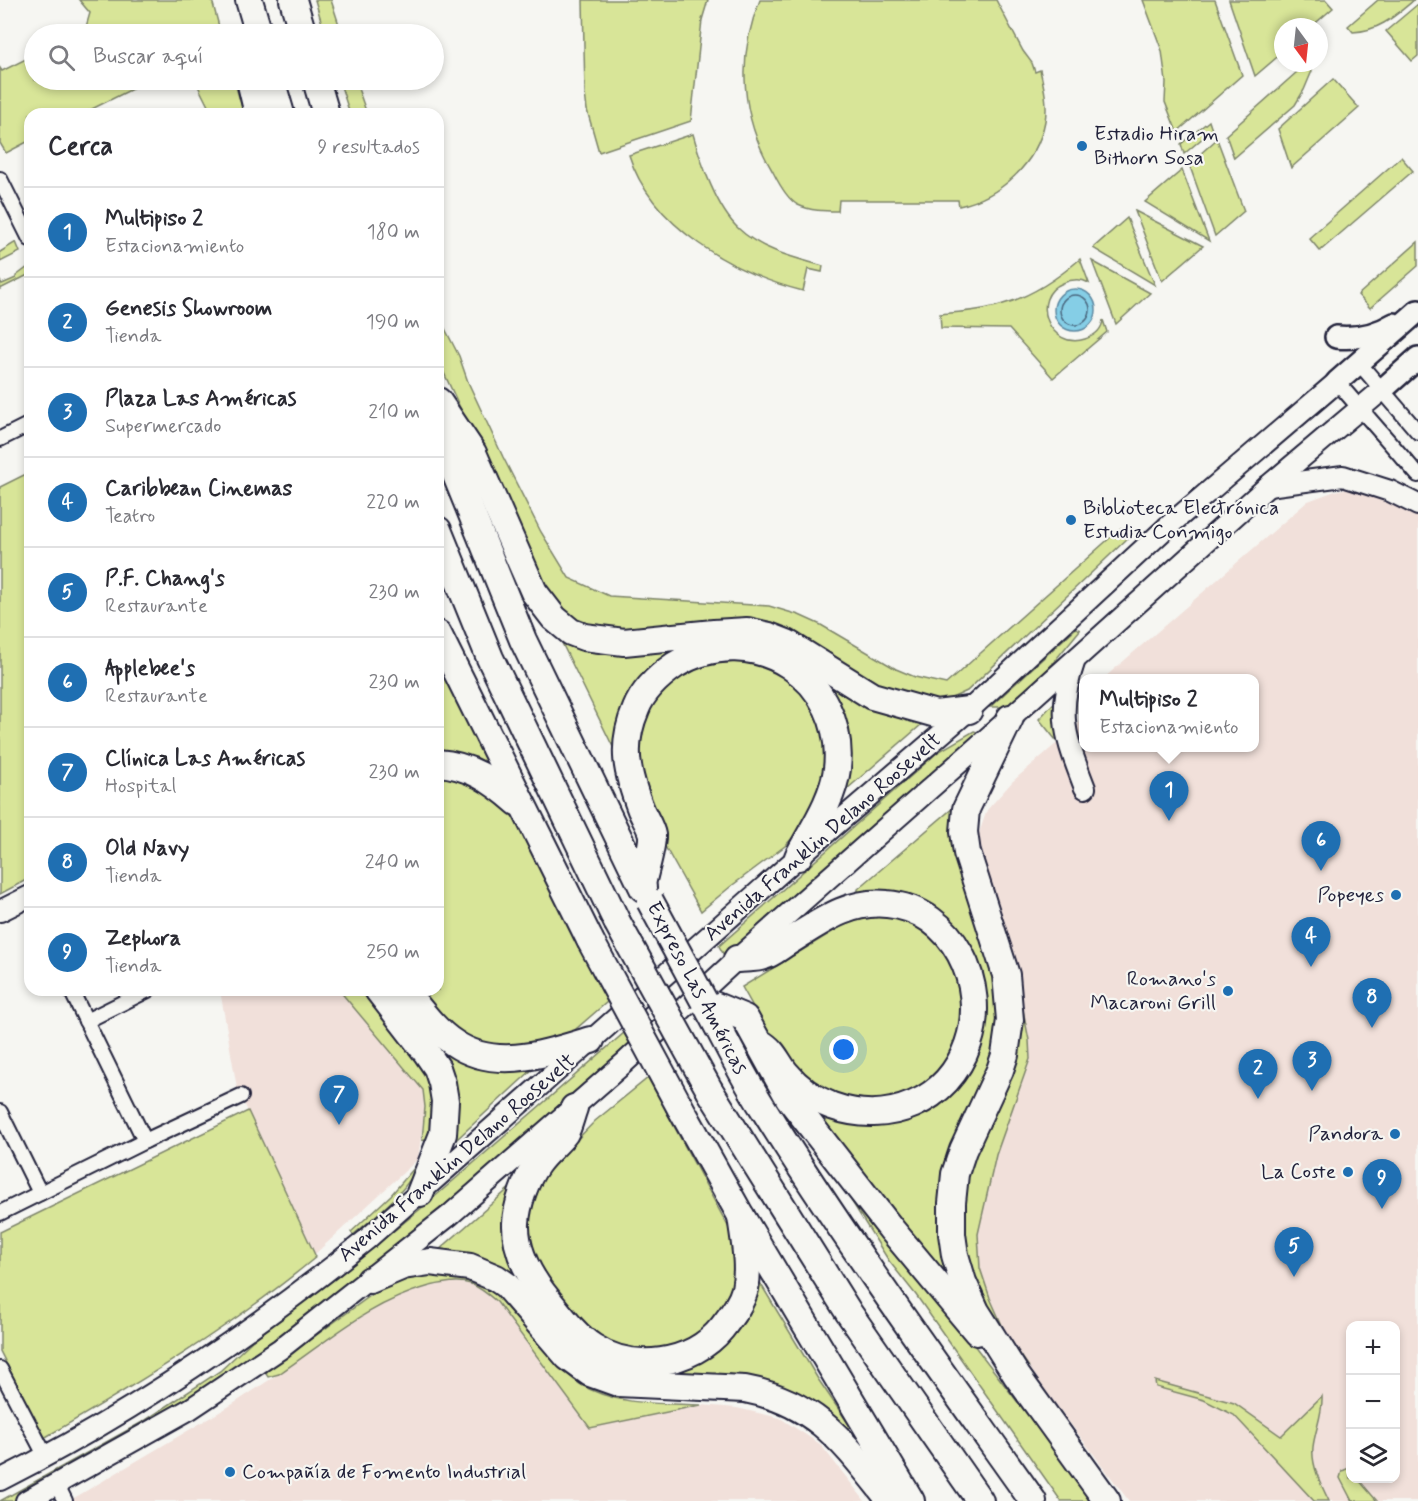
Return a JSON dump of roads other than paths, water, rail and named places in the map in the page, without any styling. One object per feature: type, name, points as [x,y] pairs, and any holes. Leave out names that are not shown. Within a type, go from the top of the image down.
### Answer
[{"type":"highway","points":[[239,0],[240,24]]},
{"type":"highway","points":[[249,0],[256,24]]},
{"type":"highway","points":[[293,0],[300,24]]},
{"type":"highway","points":[[252,90],[257,108]]},
{"type":"highway","points":[[274,90],[279,108]]},
{"type":"highway","points":[[319,90],[324,108]]},
{"type":"highway","points":[[444,410],[473,453],[534,592],[554,618],[571,632],[584,637],[624,642],[714,633],[747,631],[758,633],[787,644],[872,696],[936,714],[969,710]]},
{"type":"highway","name":"Expreso Las Américas","points":[[444,446],[523,640],[646,892],[742,1072],[762,1107],[876,1279],[1033,1501]]},
{"type":"highway","name":"Expreso Las Américas","points":[[444,545],[490,658],[617,922],[710,1091],[849,1313],[981,1501]]},
{"type":"highway","points":[[444,646],[590,940],[680,1107],[741,1216],[911,1501]]},
{"type":"highway","points":[[646,892],[652,835],[630,781],[626,758],[629,730],[642,697],[666,671],[683,660],[699,654],[720,650],[750,650],[775,657],[811,681],[826,704],[837,744],[837,773],[827,800],[798,857]]},
{"type":"highway","points":[[1010,718],[966,809],[964,832],[967,853],[1006,975],[1010,1020],[1000,1070],[963,1150],[955,1174],[952,1203],[955,1255],[963,1282],[976,1311],[1017,1377],[1107,1501]]},
{"type":"highway","points":[[444,764],[462,767],[484,776],[525,809]]},
{"type":"highway","points":[[737,959],[765,956],[831,915],[858,904],[889,904],[914,911],[938,925],[950,937],[968,969],[973,994],[969,1042],[952,1072],[928,1098],[918,1104],[905,1109],[876,1114],[851,1112],[832,1106],[802,1090],[765,1049]]},
{"type":"highway","points":[[383,996],[437,1068],[442,1083],[445,1101],[443,1134],[420,1192]]},
{"type":"highway","points":[[409,996],[437,1028],[454,1043],[488,1057],[506,1059],[544,1054],[591,1040]]},
{"type":"highway","points":[[704,1001],[745,1018],[765,1049],[789,1098],[891,1230],[1017,1377]]},
{"type":"highway","points":[[574,1108],[565,1133],[537,1163],[532,1173],[520,1204],[516,1224],[520,1252],[534,1281],[558,1313],[593,1347],[620,1359],[652,1363],[692,1351],[716,1335],[739,1305],[744,1290],[747,1262],[741,1216]]},
{"type":"highway","points":[[370,1280],[403,1266],[430,1262],[451,1263],[477,1269],[506,1285],[557,1346],[578,1366],[590,1373],[618,1383],[726,1387],[764,1393],[802,1408],[836,1434],[891,1501]]},
{"type":"main road","points":[[1336,337],[1355,338],[1382,331],[1418,310]]},
{"type":"main road","name":"Avenida Franklin Delano Roosevelt","points":[[0,1480],[46,1457],[112,1419],[243,1333],[321,1276],[420,1192],[798,857],[969,710],[1166,528],[1418,310]]},
{"type":"main road","name":"Avenida Franklin Delano Roosevelt","points":[[26,1501],[61,1493],[280,1349],[450,1215],[574,1108],[737,959],[1268,486],[1418,358]]},
{"type":"main road","points":[[1268,486],[1342,476],[1390,490],[1418,505]]},
{"type":"main road","points":[[1075,660],[1066,687],[1064,719],[1072,755],[1084,788]]},
{"type":"main road","points":[[0,911],[24,903]]},
{"type":"street","points":[[0,179],[24,227]]},
{"type":"street","points":[[1359,363],[1418,432]]},
{"type":"street","points":[[1337,382],[1418,475]]},
{"type":"street","points":[[0,439],[24,427]]},
{"type":"street","points":[[73,996],[145,1141]]},
{"type":"street","points":[[86,1021],[136,996]]},
{"type":"street","points":[[0,1213],[241,1096]]},
{"type":"street","points":[[0,1112],[40,1193]]},
{"type":"street","points":[[0,1369],[46,1457]]},
{"type":"water","points":[[1075,289],[1090,295],[1096,310],[1090,325],[1075,331],[1060,325],[1054,310],[1060,295]]},
{"type":"place","name":"Estadio Hiram Bithorn Sosa","points":[[1082,146]]},
{"type":"place","name":"Biblioteca Electrónica Estudia Conmigo","points":[[1071,520]]},
{"type":"place","name":"Multipiso 2","points":[[1169,821]]},
{"type":"place","name":"Applebee's","points":[[1321,871]]},
{"type":"place","name":"Popeyes","points":[[1396,895]]},
{"type":"place","name":"Caribbean Cinemas","points":[[1311,967]]},
{"type":"place","name":"Romano's Macaroni Grill","points":[[1228,991]]},
{"type":"place","name":"Old Navy","points":[[1372,1028]]},
{"type":"place","name":"Plaza Las Américas","points":[[1312,1091]]},
{"type":"place","name":"Genesis Showroom","points":[[1258,1099]]},
{"type":"place","name":"Clínica Las Américas","points":[[339,1125]]},
{"type":"place","name":"Pandora","points":[[1395,1134]]},
{"type":"place","name":"La Coste","points":[[1348,1172]]},
{"type":"place","name":"Zephora","points":[[1382,1209]]},
{"type":"place","name":"P.F. Chang's","points":[[1294,1277]]},
{"type":"place","name":"Compañía de Fomento Industrial","points":[[230,1472]]}]
